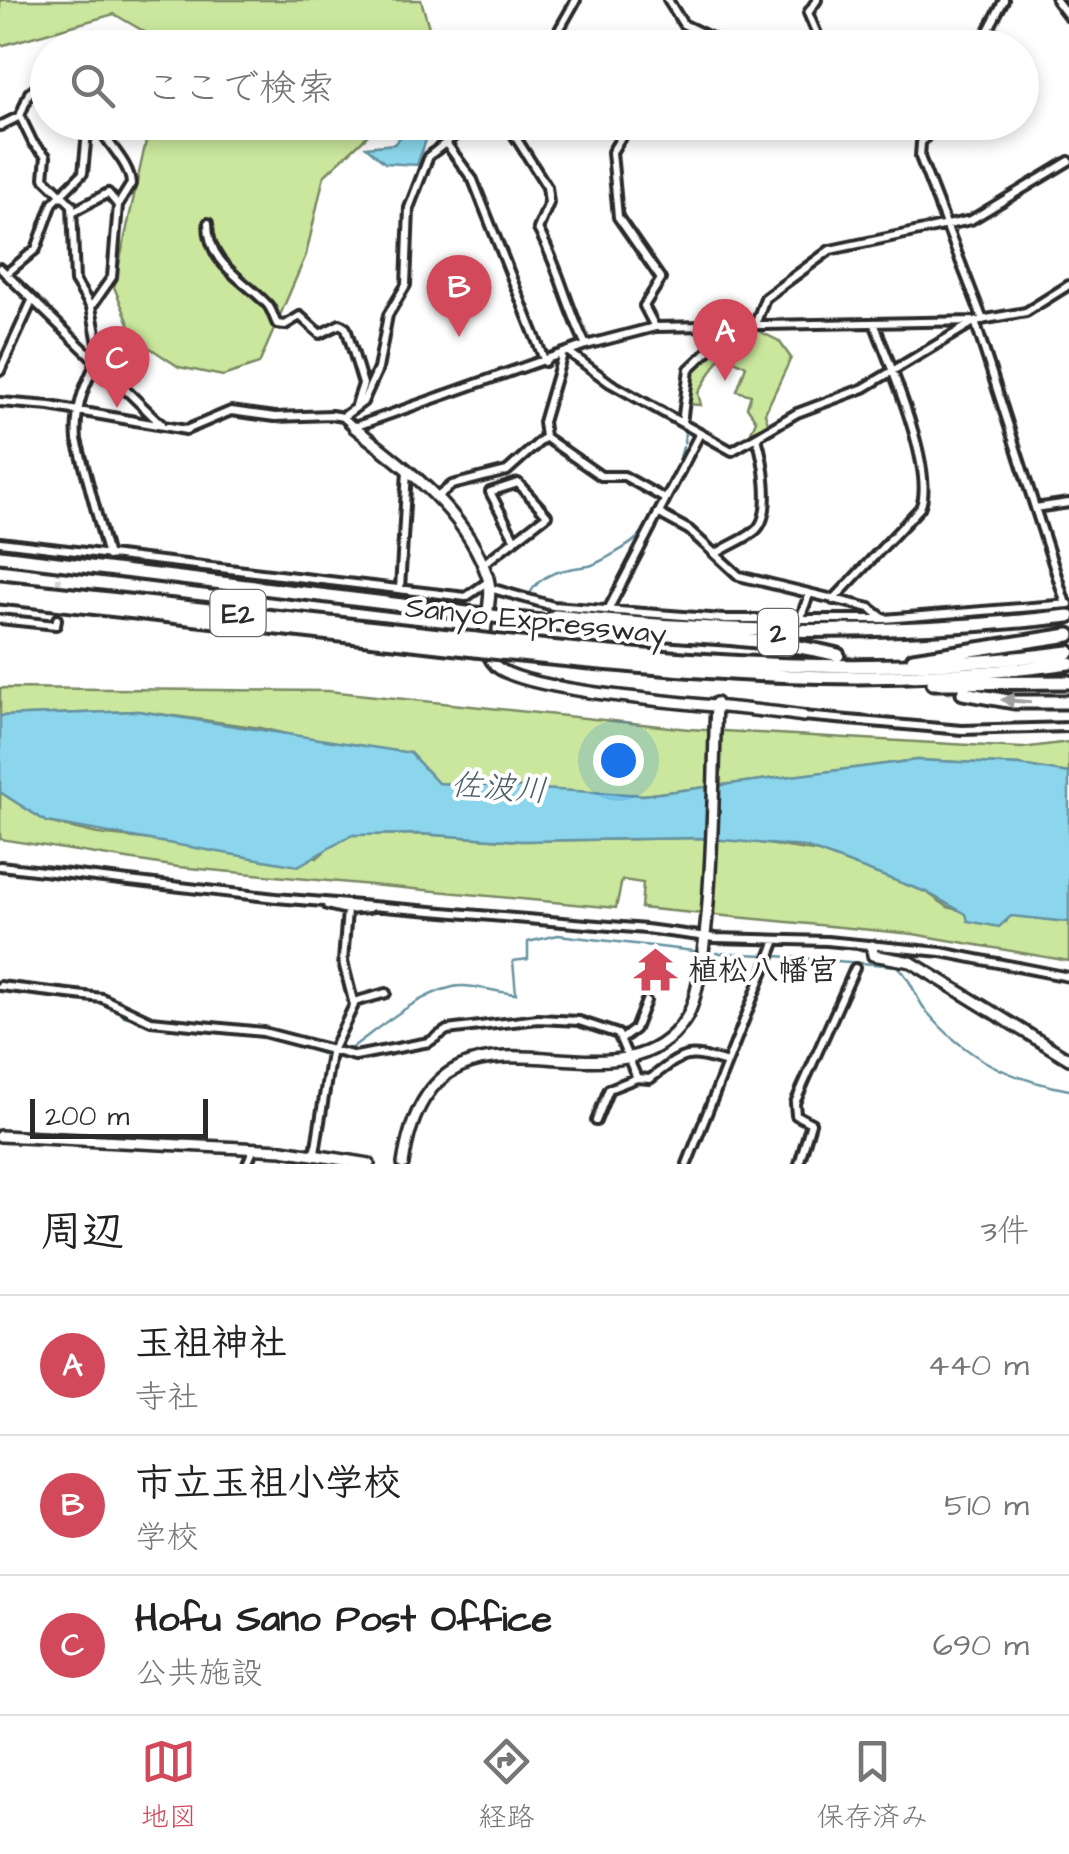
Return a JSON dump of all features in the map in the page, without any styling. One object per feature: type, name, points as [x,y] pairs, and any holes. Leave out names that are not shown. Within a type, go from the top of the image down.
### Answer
[{"type":"highway","name":"2","points":[[0,556],[486,612],[691,629],[806,633],[939,628],[1068,608]]},
{"type":"highway","name":"Sanyo Expressway","points":[[0,587],[699,672],[855,678],[1069,663]]},
{"type":"highway","name":"Sanyo Expressway","points":[[0,598],[476,644]]},
{"type":"highway","name":"2","points":[[486,612],[576,626],[777,644],[838,655]]},
{"type":"highway","points":[[794,667],[936,656],[1069,635]]},
{"type":"highway","name":"Sanyo Expressway","points":[[501,647],[794,667],[967,664],[1069,652]]},
{"type":"highway","points":[[855,678],[879,683],[1069,682]]},
{"type":"highway","points":[[963,693],[1014,702],[1069,702]]},
{"type":"main road","points":[[354,427],[438,496],[464,528],[489,584],[486,612],[490,659],[513,676],[607,694],[716,703],[803,716]]},
{"type":"main road","points":[[403,1164],[419,1104],[453,1070],[491,1058],[627,1058],[661,1046],[686,1020],[700,989],[716,703]]},
{"type":"main road","points":[[872,946],[873,955],[911,962],[1069,1059]]},
{"type":"main road","points":[[0,1136],[254,1148],[369,1164]]},
{"type":"street","points":[[558,30],[576,0]]},
{"type":"street","points":[[668,0],[683,24],[695,30]]},
{"type":"street","points":[[815,30],[808,14],[817,0]]},
{"type":"street","points":[[988,30],[1004,0]]},
{"type":"street","points":[[1056,0],[1069,18]]},
{"type":"street","points":[[0,126],[20,116],[30,92]]},
{"type":"street","points":[[20,116],[30,137]]},
{"type":"street","points":[[32,140],[46,156],[44,178],[64,193],[74,211],[70,236],[76,251],[75,281],[90,308],[100,354],[88,370],[77,411],[77,440],[108,556]]},
{"type":"street","points":[[86,140],[83,173],[53,203],[36,250],[3,271],[162,425]]},
{"type":"street","points":[[90,308],[112,277],[118,206],[131,177],[108,140]]},
{"type":"street","points":[[343,418],[363,402],[378,369],[388,315],[406,285],[410,200],[429,156],[450,140]]},
{"type":"street","points":[[515,140],[547,188],[549,203],[538,229],[559,266],[559,284],[586,346]]},
{"type":"street","points":[[619,140],[612,152],[618,217],[660,279],[644,306],[655,327]]},
{"type":"street","points":[[0,542],[466,596],[489,584],[553,606],[608,610],[799,621],[884,620],[1068,608],[979,320],[918,149],[924,140]]},
{"type":"street","points":[[446,143],[473,180],[545,362]]},
{"type":"street","points":[[755,325],[765,298],[830,250],[976,217],[1016,189],[1069,161]]},
{"type":"street","points":[[74,211],[108,193],[118,206]]},
{"type":"street","points":[[208,223],[208,243],[232,276],[268,304],[277,324],[286,325],[300,316],[320,334],[340,324],[346,328],[364,384],[356,406]]},
{"type":"street","points":[[0,402],[192,429],[231,411],[275,417],[343,418],[354,427],[586,346],[655,327],[979,320],[1037,308],[1069,285]]},
{"type":"street","points":[[0,371],[32,301]]},
{"type":"street","points":[[566,354],[698,435],[732,451],[797,413],[864,388],[979,320]]},
{"type":"street","points":[[682,424],[690,366],[735,325]]},
{"type":"street","points":[[833,600],[920,508],[926,495],[892,370],[875,325]]},
{"type":"street","points":[[544,437],[543,422],[566,354]]},
{"type":"street","points":[[608,610],[698,435]]},
{"type":"street","points":[[438,496],[452,485],[507,471],[544,437]]},
{"type":"street","points":[[544,437],[601,476],[624,476],[666,498]]},
{"type":"street","points":[[716,554],[752,532],[763,519],[766,469],[757,438]]},
{"type":"street","points":[[400,589],[408,471]]},
{"type":"street","points":[[482,565],[515,540],[547,515],[518,484],[490,492],[515,540]]},
{"type":"street","points":[[1034,508],[1069,503]]},
{"type":"street","points":[[658,512],[689,530],[740,576],[870,608],[884,620]]},
{"type":"street","points":[[799,621],[809,595]]},
{"type":"street","points":[[0,619],[56,625],[57,620]]},
{"type":"street","points":[[803,716],[962,730],[1069,727]]},
{"type":"street","points":[[0,866],[320,901],[872,946],[958,955],[1069,977]]},
{"type":"street","points":[[320,901],[347,910],[375,905]]},
{"type":"street","points":[[315,1154],[331,1053],[354,1002],[342,962],[347,910]]},
{"type":"street","points":[[686,1164],[776,940]]},
{"type":"street","points":[[799,1164],[812,1129],[811,1122],[796,1115],[795,1104],[855,968]]},
{"type":"street","points":[[0,986],[102,998],[139,1018],[263,1032],[331,1053],[372,1056],[428,1042],[448,1030],[553,1018],[611,1030],[622,1039],[637,1078]]},
{"type":"street","points":[[354,1002],[386,993]]},
{"type":"street","points":[[622,1039],[636,1028],[646,1001]]},
{"type":"street","points":[[596,1121],[610,1089],[637,1078],[650,1078],[685,1054],[727,1063]]},
{"type":"street","points":[[246,1164],[254,1148]]},
{"type":"green space","points":[[0,0],[421,0],[430,30],[142,30],[114,14],[57,30],[30,30],[30,38],[0,46]]},
{"type":"green space","points":[[146,140],[363,140],[324,176],[306,255],[259,364],[223,376],[179,367],[135,338],[114,287]]},
{"type":"green space","points":[[755,329],[779,341],[791,358],[765,413],[769,426],[755,437],[751,432],[756,420],[747,407],[751,395],[737,391],[746,366],[722,354],[698,393],[701,405],[688,404],[690,376],[701,357],[728,338]]},
{"type":"green space","points":[[0,688],[328,691],[689,729],[1022,748],[1069,742],[1069,773],[1020,765],[917,760],[644,795],[493,789],[438,783],[410,753],[314,741],[261,728],[138,711],[0,716]]},
{"type":"green space","points":[[0,792],[47,822],[98,834],[317,858],[336,841],[352,835],[420,834],[522,841],[699,838],[820,852],[926,892],[948,907],[1006,922],[1010,915],[1069,922],[1069,961],[913,934],[641,908],[643,883],[622,880],[616,908],[178,867],[0,839]]},
{"type":"water","points":[[398,140],[426,140],[417,165],[385,163],[366,147],[394,144]]},
{"type":"water","name":"佐波川","points":[[138,711],[410,753],[438,783],[644,795],[917,760],[1020,765],[1069,773],[1069,922],[1011,916],[999,927],[968,921],[966,914],[926,892],[805,847],[699,838],[522,841],[420,834],[352,835],[298,866],[47,822],[0,792],[0,716]]},
{"type":"waterway","points":[[684,443],[685,431]]},
{"type":"waterway","points":[[679,460],[683,447]]},
{"type":"waterway","points":[[529,595],[547,576],[593,565],[636,539],[654,513],[677,464]]},
{"type":"waterway","points":[[347,1051],[398,1014],[439,991],[467,986],[516,994],[513,961],[528,959],[528,942],[558,935],[694,951]]},
{"type":"waterway","points":[[717,953],[766,955]]},
{"type":"waterway","points":[[777,956],[897,966],[927,1012],[974,1054],[1008,1073],[1069,1090]]},
{"type":"waterway","points":[[39,987],[99,994],[119,1002]]},
{"type":"waterway","points":[[0,989],[80,998]]},
{"type":"waterway","points":[[111,1006],[124,1016],[149,1023]]},
{"type":"waterway","points":[[148,1017],[283,1034]]},
{"type":"waterway","points":[[280,1040],[326,1055]]},
{"type":"waterway","points":[[335,1057],[358,1059]]},
{"type":"tunnel","points":[[57,619],[60,550]]},
{"type":"tunnel","points":[[838,655],[868,664]]},
{"type":"tunnel","points":[[910,677],[963,693]]},
{"type":"place","name":"市立玉祖小学校","points":[[459,337]]},
{"type":"place","name":"玉祖神社","points":[[725,381]]},
{"type":"place","name":"Hofu Sano Post Office","points":[[117,408]]},
{"type":"place","name":"植松八幡宮","points":[[655,970]]}]
